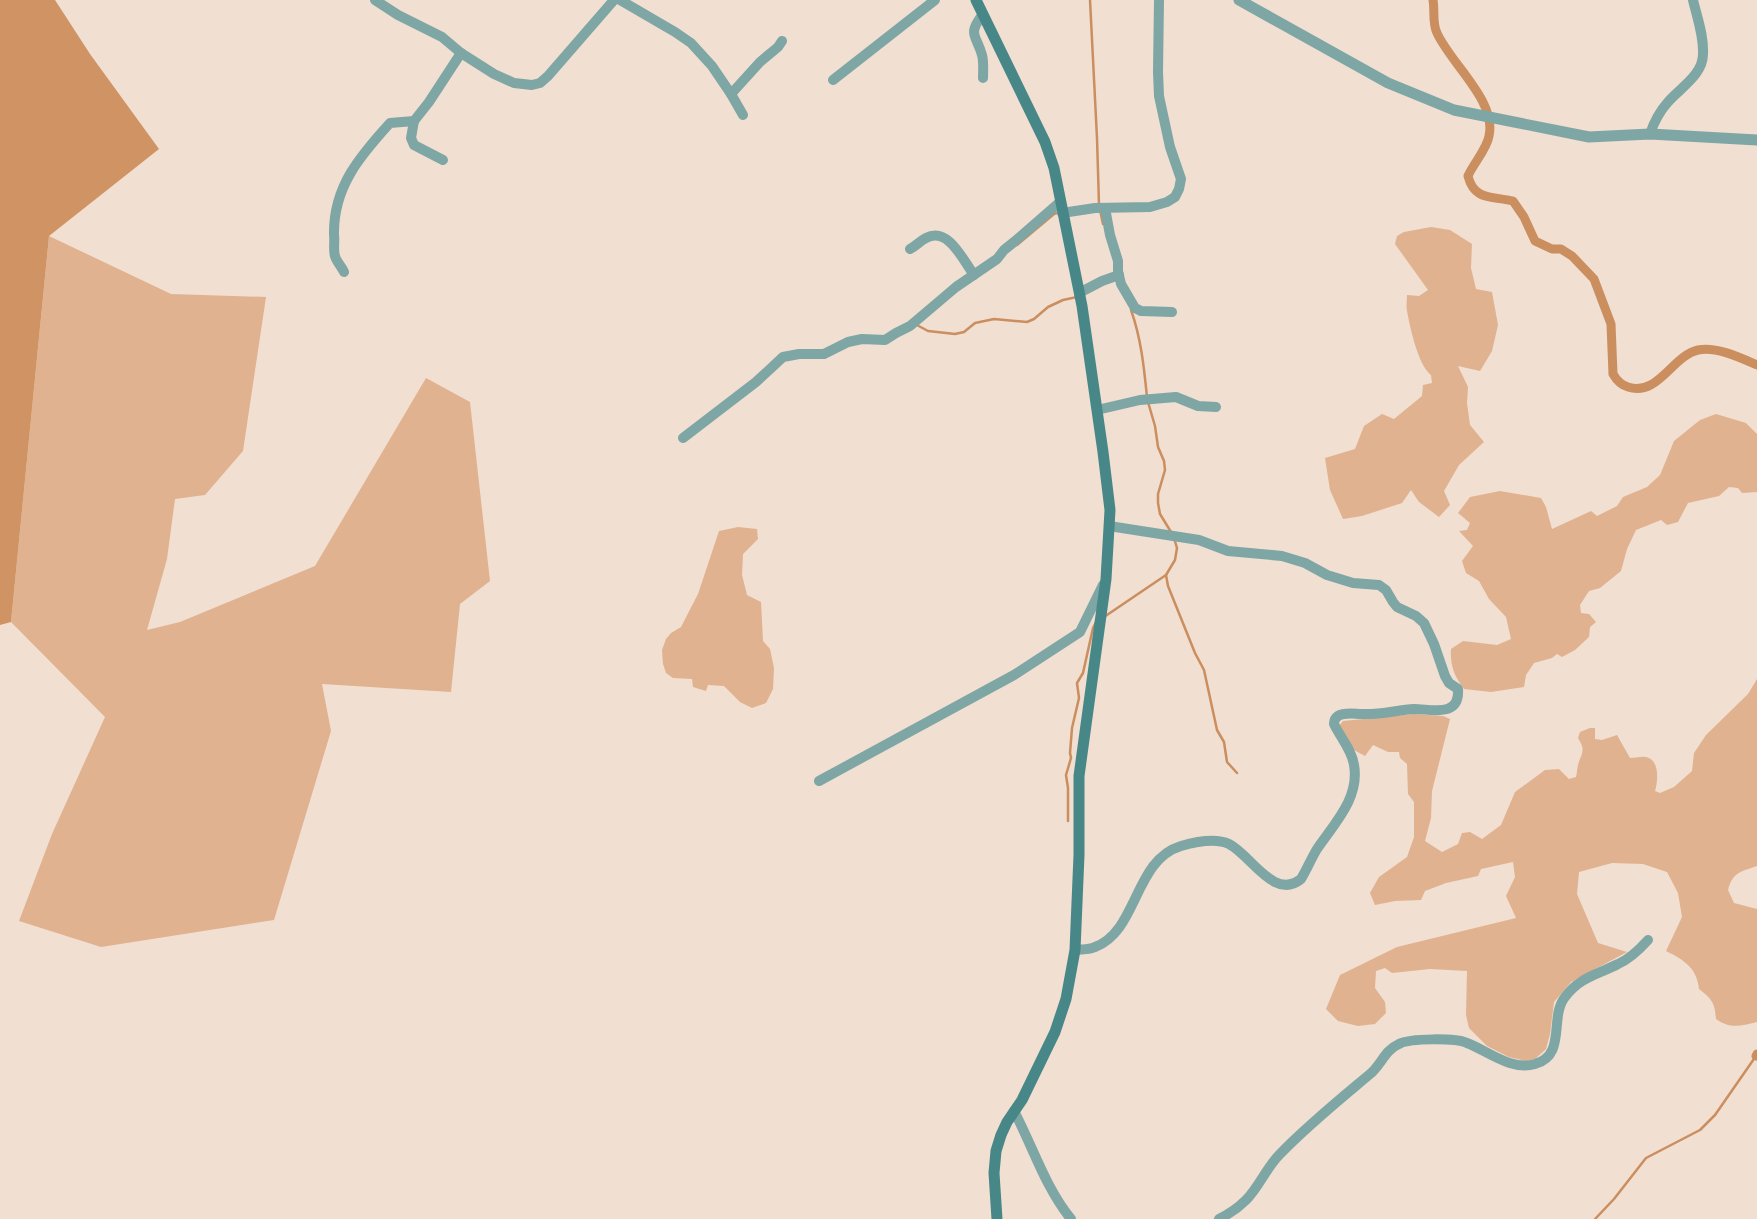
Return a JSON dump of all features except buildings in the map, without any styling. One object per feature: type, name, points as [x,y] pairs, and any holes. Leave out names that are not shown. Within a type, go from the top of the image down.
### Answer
[{"type":"main road","points":[[976,0],[1045,142],[1054,168],[1061,210],[1080,295],[1110,510],[1106,579],[1078,776],[1078,855],[1074,950],[1066,999],[1055,1032],[1022,1100],[1014,1111],[1001,1135],[996,1151],[994,1173],[997,1219]]},
{"type":"street","points":[[375,0],[398,15],[442,37],[461,53],[494,74],[514,83],[526,85],[540,83],[614,0]]},
{"type":"street","points":[[620,0],[675,32],[691,44],[712,66],[732,94],[743,115]]},
{"type":"street","points":[[834,80],[935,0]]},
{"type":"street","points":[[683,438],[756,382],[784,357],[799,354],[824,354],[848,342],[862,340],[885,340],[913,323],[956,287],[996,259],[1014,242],[1061,210],[1150,207],[1167,202],[1175,197],[1179,189],[1180,179],[1168,139],[1159,96],[1159,0]]},
{"type":"street","points":[[1239,0],[1388,83],[1454,110],[1589,137],[1650,134],[1757,140]]},
{"type":"street","points":[[1650,134],[1655,119],[1667,103],[1699,70],[1703,55],[1700,30],[1693,0]]},
{"type":"street","points":[[983,14],[975,25],[973,32],[982,56],[983,78]]},
{"type":"street","points":[[732,94],[760,62],[778,47],[782,41]]},
{"type":"street","points":[[443,160],[414,145],[411,138],[414,121],[429,102],[461,53]]},
{"type":"street","points":[[344,272],[335,256],[334,229],[337,201],[349,172],[372,142],[390,123],[414,121]]},
{"type":"street","points":[[1105,208],[1110,235],[1118,261],[1119,275],[1122,284],[1135,308],[1141,312],[1172,312]]},
{"type":"street","points":[[910,249],[925,238],[934,236],[945,237],[974,275]]},
{"type":"street","points":[[1080,295],[1102,281],[1119,275]]},
{"type":"street","points":[[1097,410],[1140,400],[1176,397],[1198,406],[1216,407]]},
{"type":"street","points":[[1074,950],[1097,947],[1107,941],[1116,931],[1126,915],[1142,883],[1150,872],[1160,859],[1175,848],[1213,841],[1229,844],[1252,861],[1271,880],[1279,884],[1286,885],[1297,882],[1301,879],[1317,849],[1345,810],[1354,786],[1354,764],[1352,756],[1334,724],[1334,719],[1343,714],[1370,714],[1416,709],[1442,710],[1451,707],[1457,702],[1458,695],[1458,689],[1449,683],[1445,676],[1434,644],[1424,623],[1416,616],[1397,607],[1386,590],[1379,585],[1353,583],[1327,575],[1305,563],[1282,556],[1228,551],[1199,540],[1109,526]]},
{"type":"street","points":[[819,781],[1014,675],[1080,632],[1106,579]]},
{"type":"street","points":[[1218,1219],[1233,1211],[1247,1199],[1266,1170],[1279,1154],[1348,1091],[1371,1073],[1388,1050],[1399,1044],[1410,1041],[1454,1040],[1466,1042],[1511,1064],[1534,1064],[1543,1061],[1553,1050],[1556,1041],[1559,1007],[1565,997],[1578,983],[1591,975],[1628,959],[1638,952],[1648,940]]},
{"type":"street","points":[[1014,1111],[1028,1137],[1049,1185],[1061,1207],[1071,1219]]},
{"type":"shaded area","points":[[0,0],[55,0],[90,54],[159,149],[49,236],[11,622],[0,625]]},
{"type":"shaded area","points":[[1431,227],[1450,230],[1472,244],[1471,268],[1476,289],[1492,292],[1498,325],[1492,351],[1480,371],[1458,366],[1468,387],[1467,403],[1470,425],[1484,442],[1459,465],[1444,491],[1450,505],[1439,517],[1419,502],[1411,490],[1402,503],[1362,516],[1343,519],[1330,490],[1325,458],[1355,449],[1364,426],[1382,414],[1394,419],[1422,396],[1423,385],[1432,383],[1431,375],[1426,370],[1418,355],[1407,311],[1407,295],[1419,296],[1428,290],[1395,244],[1397,236],[1404,232]]},
{"type":"shaded area","points":[[49,236],[171,294],[266,297],[243,451],[205,495],[175,499],[167,559],[147,630],[180,622],[315,566],[426,378],[470,402],[490,581],[460,604],[451,692],[322,684],[331,731],[274,920],[101,947],[19,921],[52,834],[105,717],[11,622]]},
{"type":"shaded area","points":[[1716,414],[1746,423],[1757,434],[1757,492],[1742,493],[1738,488],[1729,487],[1719,496],[1688,503],[1678,522],[1667,525],[1661,520],[1636,530],[1627,549],[1621,571],[1600,588],[1589,591],[1580,605],[1581,613],[1589,614],[1596,622],[1590,627],[1589,637],[1575,650],[1562,657],[1557,654],[1552,658],[1534,663],[1526,675],[1524,687],[1491,692],[1464,689],[1453,670],[1451,649],[1463,641],[1497,645],[1511,639],[1506,617],[1489,599],[1479,581],[1466,573],[1462,561],[1473,546],[1459,531],[1467,530],[1470,523],[1458,513],[1470,497],[1500,491],[1541,498],[1546,507],[1552,529],[1591,511],[1597,516],[1617,506],[1623,497],[1647,487],[1660,475],[1674,441],[1700,420]]},
{"type":"shaded area","points":[[738,527],[757,529],[758,539],[743,554],[742,575],[747,595],[761,602],[763,641],[770,649],[774,668],[773,689],[766,703],[752,708],[740,702],[724,686],[708,685],[706,691],[693,687],[692,679],[673,678],[666,673],[663,664],[662,650],[666,639],[671,633],[681,627],[698,594],[719,531]]},
{"type":"shaded area","points":[[1757,679],[1757,866],[1735,876],[1728,890],[1734,903],[1757,909],[1757,1022],[1735,1026],[1726,1024],[1716,1019],[1714,1005],[1699,989],[1696,975],[1684,961],[1666,951],[1682,917],[1678,893],[1667,872],[1643,864],[1612,863],[1579,872],[1577,894],[1598,943],[1627,952],[1571,982],[1554,1002],[1550,1034],[1546,1049],[1535,1059],[1526,1061],[1509,1057],[1487,1046],[1469,1028],[1466,1015],[1467,971],[1430,969],[1392,973],[1385,968],[1376,971],[1375,988],[1385,1002],[1386,1013],[1375,1024],[1358,1026],[1338,1021],[1326,1009],[1340,975],[1397,947],[1516,918],[1506,896],[1515,877],[1513,862],[1481,869],[1478,876],[1446,883],[1425,891],[1421,900],[1395,901],[1375,905],[1370,893],[1379,877],[1407,857],[1414,837],[1414,802],[1408,794],[1407,764],[1400,758],[1399,752],[1388,752],[1373,745],[1365,756],[1354,750],[1339,726],[1343,721],[1414,714],[1443,716],[1450,719],[1432,791],[1431,818],[1425,841],[1442,852],[1458,844],[1462,833],[1470,832],[1482,839],[1501,825],[1515,792],[1545,770],[1559,769],[1569,779],[1576,777],[1583,749],[1578,738],[1580,732],[1590,728],[1595,728],[1595,739],[1602,740],[1617,735],[1630,758],[1646,757],[1651,759],[1656,766],[1657,771],[1655,791],[1660,793],[1674,787],[1692,771],[1694,753],[1706,735],[1748,694]]},
{"type":"waterway","points":[[1090,0],[1099,205]]},
{"type":"waterway","points":[[1433,0],[1435,29],[1452,57],[1480,96],[1490,123],[1488,141],[1468,176],[1471,184],[1480,194],[1513,201],[1524,217],[1535,241],[1552,249],[1561,249],[1572,256],[1594,279],[1611,324],[1613,374],[1618,381],[1628,387],[1639,389],[1648,386],[1689,354],[1705,349],[1720,351],[1757,365]]},
{"type":"waterway","points":[[1100,210],[1103,224]]},
{"type":"waterway","points":[[1017,245],[1054,214],[1060,212]]},
{"type":"waterway","points":[[915,324],[928,331],[955,334],[964,332],[975,323],[994,319],[1027,322],[1034,319],[1048,307],[1063,300],[1077,297]]},
{"type":"waterway","points":[[1131,310],[1140,342],[1147,397]]},
{"type":"waterway","points":[[1148,402],[1155,426],[1158,447],[1164,461],[1165,470],[1158,494],[1158,503],[1160,514],[1171,532]]},
{"type":"waterway","points":[[1104,617],[1166,575],[1175,560],[1177,548],[1174,538]]},
{"type":"waterway","points":[[1166,575],[1168,586],[1195,653],[1204,670],[1217,730],[1224,742],[1227,762],[1237,773]]},
{"type":"waterway","points":[[1068,821],[1068,788],[1066,775],[1071,758],[1072,728],[1079,698],[1077,683],[1083,673],[1093,628],[1096,622]]},
{"type":"waterway","points":[[1595,1219],[1614,1199],[1646,1158],[1700,1130],[1715,1115],[1756,1056]]}]
